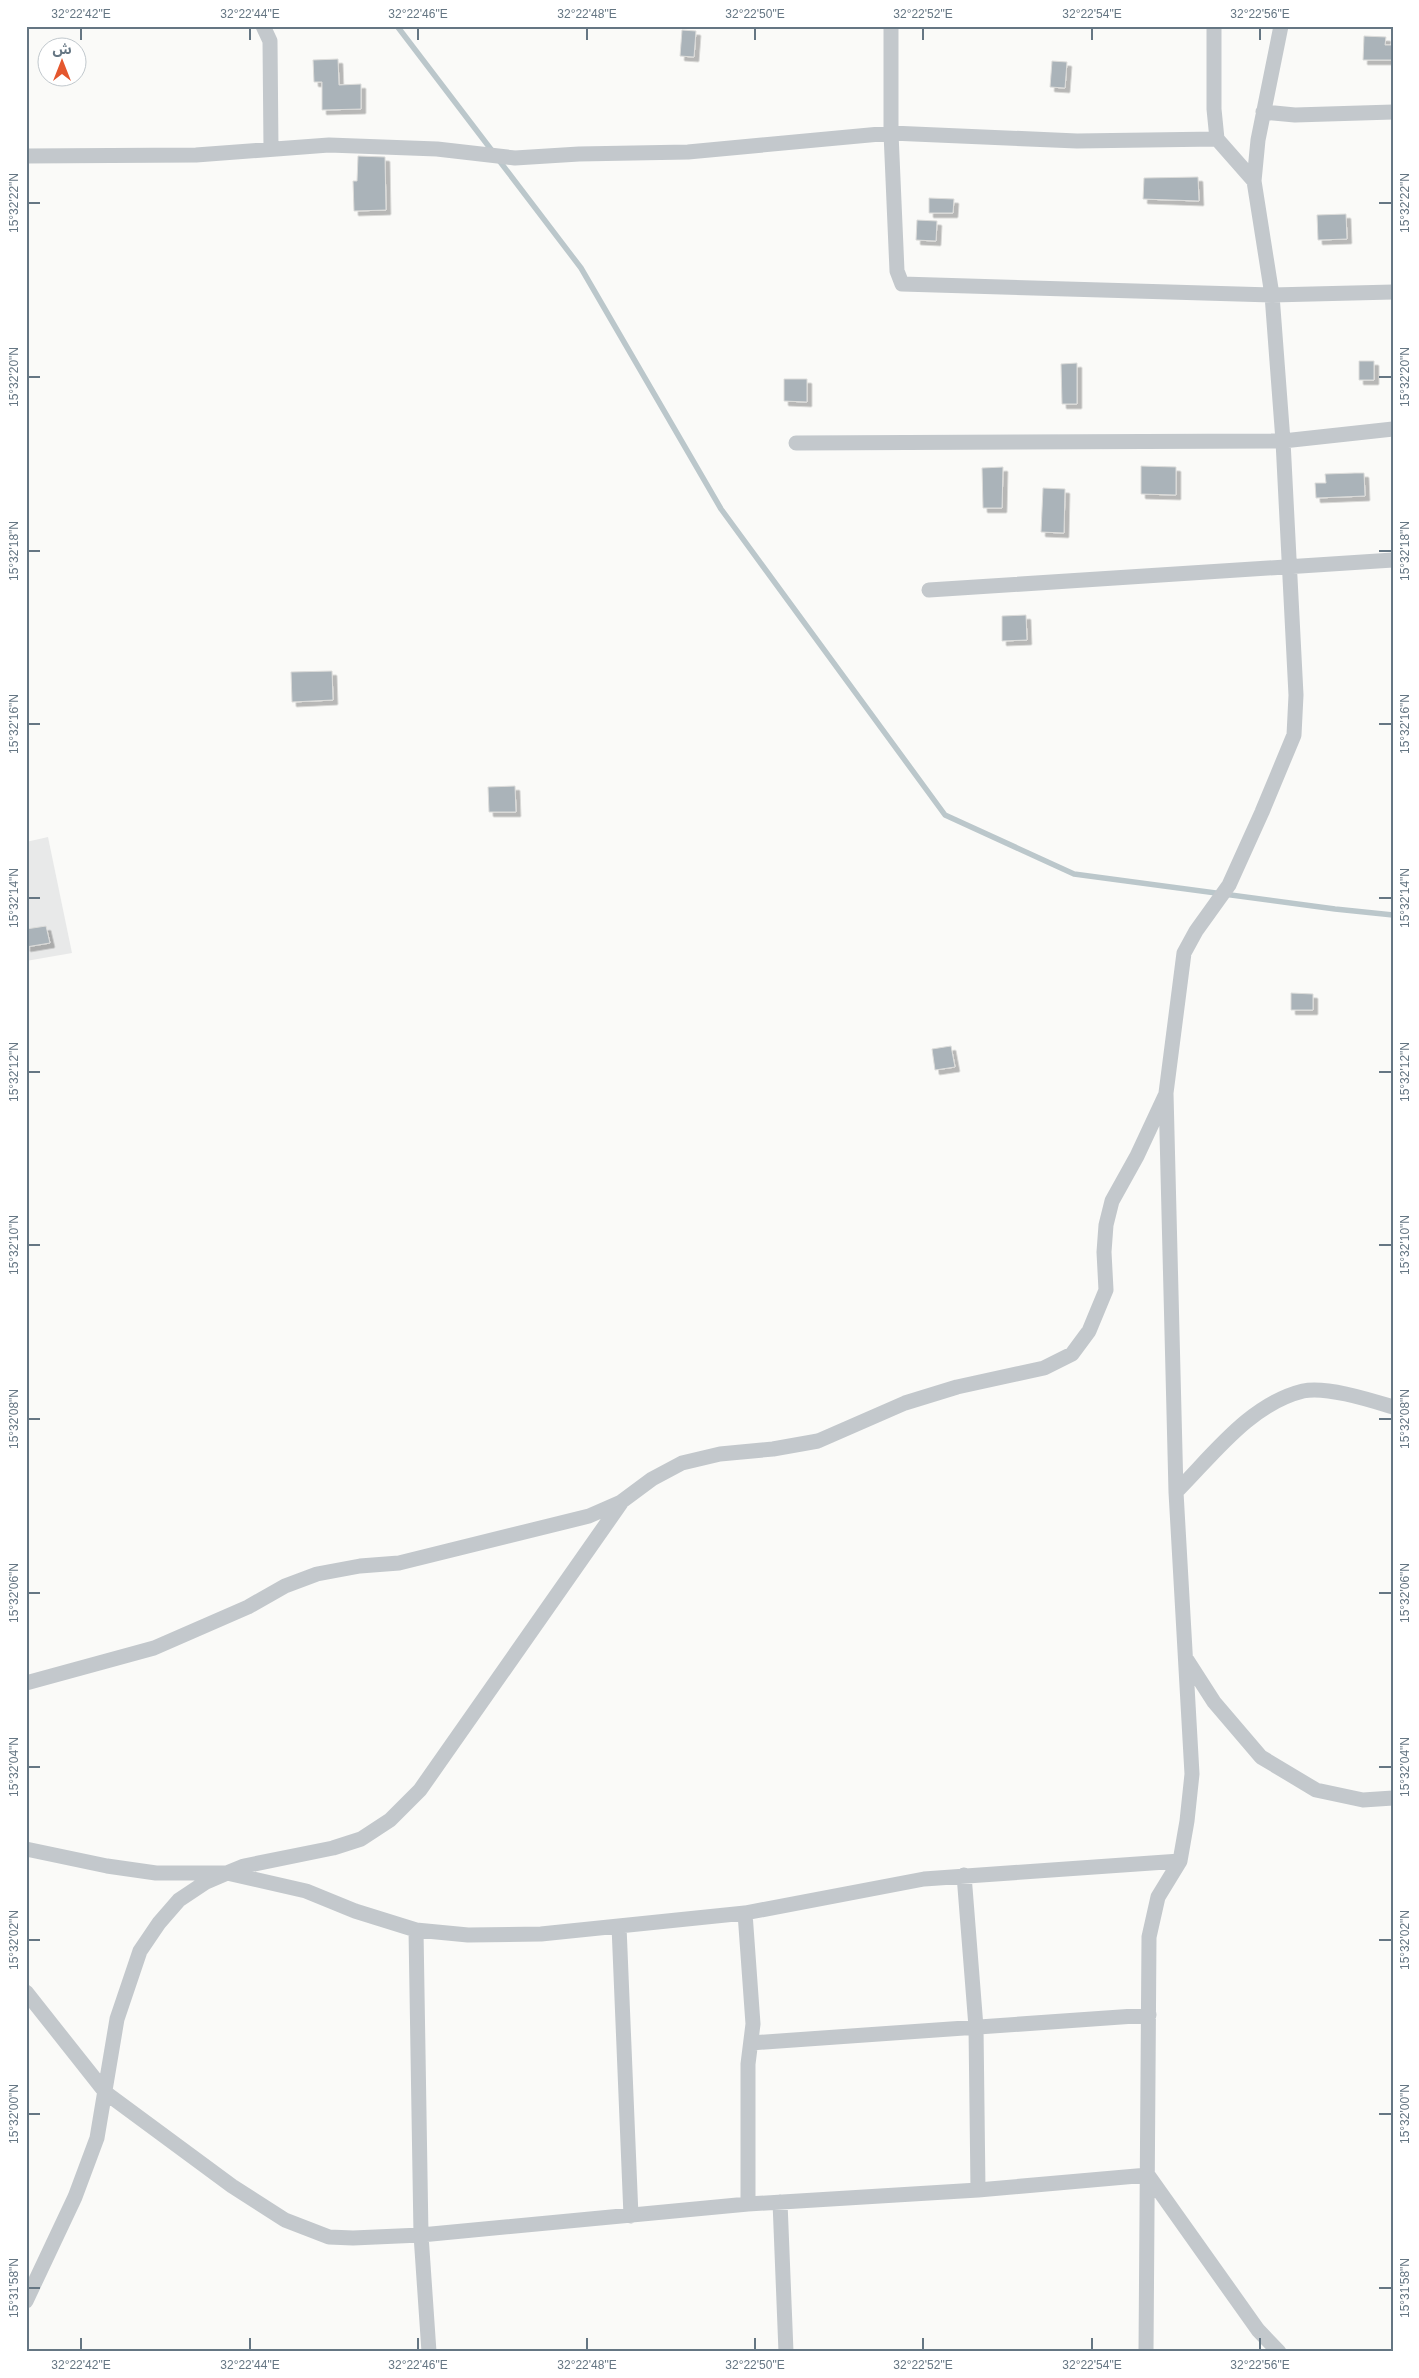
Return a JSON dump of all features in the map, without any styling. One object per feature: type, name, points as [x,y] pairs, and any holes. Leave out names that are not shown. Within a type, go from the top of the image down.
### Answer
[{"type":"street","points":[[263,26],[270,41],[271,149]]},
{"type":"street","points":[[891,26],[891,133],[897,271],[902,284],[1272,295],[1393,292]]},
{"type":"street","points":[[1214,26],[1214,109],[1217,139],[1254,182]]},
{"type":"street","points":[[1146,2352],[1149,1937],[1158,1897],[1180,1860],[1187,1821],[1192,1774],[1176,1492],[1166,1093],[1184,952],[1196,931],[1229,885],[1294,735],[1296,695],[1288,568],[1284,441],[1272,295],[1254,182],[1263,112],[1281,26]]},
{"type":"street","points":[[1263,112],[1295,115],[1393,112]]},
{"type":"street","points":[[26,156],[196,155],[329,145],[438,149],[515,158],[579,154],[688,152],[891,133],[1077,140],[1217,139]]},
{"type":"street","points":[[796,443],[1284,441],[1393,429]]},
{"type":"street","points":[[929,590],[1393,560]]},
{"type":"street","points":[[26,1682],[154,1648],[248,1607],[285,1586],[317,1574],[360,1566],[399,1563],[589,1516],[622,1502],[652,1479],[682,1464],[720,1454],[773,1449],[818,1441],[906,1403],[957,1388],[1044,1368],[1072,1354],[1089,1331],[1106,1290],[1104,1252],[1106,1225],[1112,1201],[1137,1156],[1166,1093]]},
{"type":"street","points":[[1176,1492],[1244,1423],[1268,1405],[1304,1391],[1344,1393],[1393,1407]]},
{"type":"street","points":[[26,2302],[76,2197],[97,2138],[117,2019],[140,1951],[159,1923],[179,1900],[206,1882],[244,1866],[333,1848],[361,1839],[390,1820],[420,1790],[622,1502]]},
{"type":"street","points":[[1186,1659],[1214,1702],[1261,1757],[1316,1790],[1363,1800],[1393,1798]]},
{"type":"street","points":[[26,1849],[107,1866],[156,1873],[227,1873],[306,1891],[355,1911],[416,1930],[477,1935],[541,1934],[745,1913],[924,1879],[1180,1860]]},
{"type":"street","points":[[964,1875],[976,2027],[978,2190]]},
{"type":"street","points":[[745,1913],[753,2024],[748,2064],[748,2204]]},
{"type":"street","points":[[619,1926],[631,2216]]},
{"type":"street","points":[[416,1930],[421,2235],[429,2352]]},
{"type":"street","points":[[26,1992],[106,2093],[232,2186],[292,2223],[329,2237],[353,2238],[421,2235],[748,2204],[978,2190],[1148,2175]]},
{"type":"street","points":[[751,2042],[1149,2015]]},
{"type":"street","points":[[1148,2175],[1258,2330],[1279,2352]]},
{"type":"street","points":[[780,2202],[786,2352]]},
{"type":"shaded area","points":[[48,837],[72,953],[26,961],[26,842]]},
{"type":"building","points":[[682,30],[696,31],[694,57],[680,56]]},
{"type":"building","points":[[1364,36],[1386,37],[1385,45],[1393,45],[1393,60],[1363,60]]},
{"type":"building","points":[[338,59],[339,85],[361,84],[361,109],[322,110],[322,82],[314,82],[313,60]]},
{"type":"building","points":[[1052,61],[1067,62],[1065,88],[1050,87]]},
{"type":"building","points":[[358,156],[385,157],[386,210],[354,211],[353,181],[357,181]]},
{"type":"building","points":[[1198,177],[1199,201],[1143,199],[1144,178]]},
{"type":"building","points":[[929,198],[954,199],[953,213],[929,213]]},
{"type":"building","points":[[1346,214],[1347,239],[1318,240],[1317,215]]},
{"type":"building","points":[[917,220],[937,221],[936,241],[916,240]]},
{"type":"building","points":[[1359,361],[1374,361],[1374,380],[1359,380]]},
{"type":"building","points":[[1077,363],[1077,404],[1062,404],[1061,364]]},
{"type":"building","points":[[784,379],[807,379],[807,402],[784,401]]},
{"type":"building","points":[[1141,466],[1176,467],[1176,495],[1141,494]]},
{"type":"building","points":[[1003,467],[1002,508],[983,508],[982,468]]},
{"type":"building","points":[[1364,473],[1365,496],[1316,498],[1315,483],[1326,483],[1325,474]]},
{"type":"building","points":[[1043,488],[1065,489],[1064,533],[1041,532]]},
{"type":"building","points":[[1026,615],[1027,640],[1002,641],[1002,616]]},
{"type":"building","points":[[332,671],[333,700],[292,702],[291,672]]},
{"type":"building","points":[[515,786],[516,812],[489,812],[488,787]]},
{"type":"building","points":[[46,926],[50,943],[26,947],[26,929]]},
{"type":"building","points":[[1291,993],[1313,994],[1313,1010],[1291,1010]]},
{"type":"building","points":[[951,1046],[955,1067],[935,1070],[932,1049]]},
{"type":"waterway","points":[[397,26],[493,152]]},
{"type":"waterway","points":[[498,159],[581,268],[721,509],[945,815],[1074,874],[1393,915]]}]
